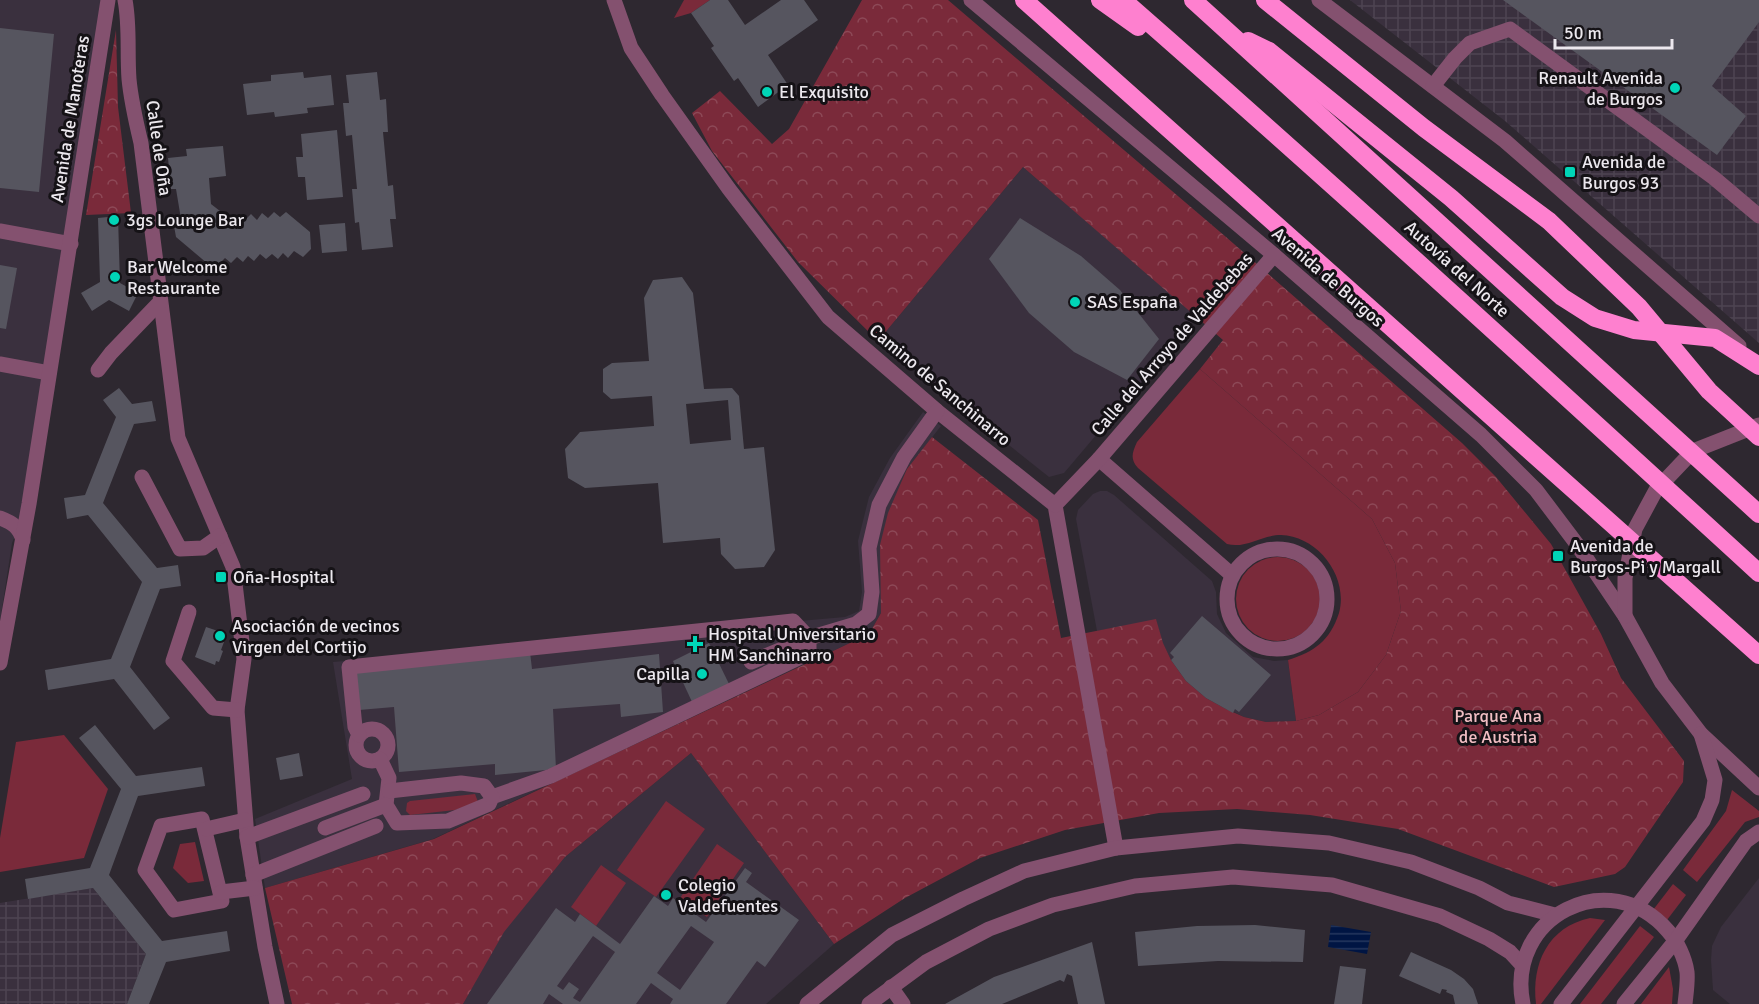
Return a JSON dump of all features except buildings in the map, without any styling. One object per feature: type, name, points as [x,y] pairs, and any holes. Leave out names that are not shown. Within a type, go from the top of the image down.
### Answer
[{"type":"highway","points":[[1024,0],[1759,655]]},
{"type":"highway","points":[[1100,0],[1240,103]]},
{"type":"highway","name":"Autovía del Norte","points":[[1123,0],[1517,351],[1759,573]]},
{"type":"highway","name":"Autovía del Norte","points":[[1193,0],[1759,514]]},
{"type":"highway","points":[[1265,0],[1424,128],[1549,221],[1639,307],[1709,391],[1759,436]]},
{"type":"highway","points":[[1229,31],[1269,51],[1452,198],[1562,297],[1595,318],[1634,330],[1715,339],[1759,365]]},
{"type":"street","name":"Avenida de Manoteras","points":[[0,663],[29,504],[108,0]]},
{"type":"street","points":[[102,39],[119,0]]},
{"type":"street","name":"Calle de Oña","points":[[125,0],[128,15],[129,78],[134,114],[147,142],[160,302],[178,438],[233,567],[244,659],[237,710],[245,820],[277,1004]]},
{"type":"street","name":"Camino de Sanchinarro","points":[[614,0],[631,48],[662,95],[729,189],[828,317],[937,411],[1055,505]]},
{"type":"street","name":"Avenida de Burgos","points":[[971,0],[1274,255],[1481,435],[1528,482],[1576,543],[1625,616],[1662,683],[1701,734],[1759,788]]},
{"type":"street","points":[[1319,0],[1505,141],[1759,365]]},
{"type":"street","points":[[1433,86],[1470,43],[1510,29],[1714,178],[1759,216]]},
{"type":"street","points":[[0,231],[71,244]]},
{"type":"street","name":"Calle del Arroyo de Valdebebas","points":[[1055,505],[1099,459],[1274,255]]},
{"type":"street","points":[[98,370],[111,353],[160,302]]},
{"type":"street","points":[[0,364],[49,373]]},
{"type":"street","points":[[751,662],[809,638],[856,624],[869,614],[872,592],[869,548],[879,505],[904,457],[937,411]]},
{"type":"street","name":"Avenida de Burgos","points":[[1625,616],[1624,578],[1635,529],[1656,490],[1693,452],[1759,425]]},
{"type":"street","name":"Avenida de Burgos","points":[[1731,435],[1759,436]]},
{"type":"street","name":"Calle del Arroyo de Valdebebas","points":[[1099,459],[1232,575]]},
{"type":"street","points":[[142,477],[180,549],[203,548],[220,536]]},
{"type":"street","points":[[0,518],[12,517],[29,504]]},
{"type":"street","points":[[1055,505],[1116,848]]},
{"type":"street","points":[[0,518],[13,523],[20,530],[23,540]]},
{"type":"street","points":[[1270,548],[1286,549],[1302,554],[1314,564],[1323,578],[1327,593],[1327,609],[1321,624],[1310,638],[1295,646],[1278,650],[1260,647],[1245,639],[1234,626],[1227,609],[1227,592],[1232,575],[1242,562],[1255,553],[1270,548]]},
{"type":"street","points":[[189,612],[173,661],[213,708],[237,710]]},
{"type":"street","points":[[359,735],[355,728],[349,667],[793,621],[809,638],[809,653],[551,776],[492,797],[489,804],[448,821],[397,823],[387,798],[389,778],[380,759]]},
{"type":"street","points":[[368,729],[383,732],[388,741],[384,756],[380,759],[369,761],[359,755],[356,745],[359,735],[368,729]]},
{"type":"street","points":[[1561,1004],[1703,821],[1712,800],[1715,780],[1701,734]]},
{"type":"street","points":[[325,828],[387,798],[461,783],[483,786],[492,797]]},
{"type":"street","points":[[247,837],[363,794]]},
{"type":"street","points":[[312,814],[325,828]]},
{"type":"street","points":[[202,819],[206,830],[222,901],[174,910],[145,870],[161,826],[202,819]]},
{"type":"street","points":[[206,830],[245,820]]},
{"type":"street","points":[[221,892],[254,882],[321,848],[376,826]]},
{"type":"street","points":[[321,848],[325,828]]},
{"type":"street","points":[[1624,1004],[1676,940],[1746,841],[1759,832]]},
{"type":"street","points":[[807,1004],[892,935],[963,898],[1024,871],[1116,848],[1238,836],[1329,843],[1411,862],[1479,888],[1508,903],[1555,915]]},
{"type":"street","points":[[869,1004],[926,962],[988,929],[1053,905],[1135,886],[1233,877],[1332,885],[1440,916],[1481,934],[1510,952],[1522,965]]},
{"type":"street","points":[[1523,1004],[1520,990],[1522,965],[1529,946],[1540,929],[1555,915],[1581,903],[1609,900],[1636,906],[1658,920],[1676,940],[1687,971],[1686,1004]]},
{"type":"street","points":[[891,987],[903,1004]]},
{"type":"shaded area","points":[[0,0],[101,0],[29,504],[12,543],[0,622]]},
{"type":"shaded area","points":[[1350,0],[1759,0],[1759,343],[1505,121]]},
{"type":"shaded area","points":[[1023,167],[1197,316],[1064,473],[1049,477],[878,341]]},
{"type":"shaded area","name":"Hospital Universitario HM Sanchinarro","points":[[923,412],[941,426],[907,469],[882,595],[881,613],[869,634],[433,839],[265,888],[255,819],[352,779],[333,662],[845,617],[859,611],[862,592],[858,541],[869,497],[890,458]]},
{"type":"shaded area","points":[[1107,491],[1114,495],[1212,581],[1216,592],[1217,614],[1226,633],[1253,657],[1274,661],[1288,660],[1296,721],[1266,722],[1244,717],[1206,698],[1186,681],[1171,660],[1162,642],[1156,620],[1097,631],[1076,519],[1078,510],[1093,494]]},
{"type":"shaded area","name":"Colegio Valdefuentes","points":[[691,753],[834,944],[766,1004],[463,1004],[503,932],[565,857]]},
{"type":"shaded area","points":[[1759,878],[1759,1004],[1730,1004],[1713,990],[1712,946],[1721,927]]},
{"type":"shaded area","points":[[93,888],[146,954],[127,1004],[0,1004],[0,903]]},
{"type":"green space","points":[[684,0],[710,0],[691,13],[674,18]]},
{"type":"green space","name":"Parque Ana de Austria","points":[[862,0],[948,0],[1226,237],[1462,443],[1496,477],[1551,544],[1601,634],[1621,678],[1684,761],[1683,782],[1625,867],[1615,874],[1554,887],[1398,829],[1310,815],[1237,809],[1159,813],[1065,830],[980,858],[905,898],[834,944],[691,753],[565,857],[504,932],[463,1004],[292,1004],[265,888],[434,839],[869,634],[881,613],[880,545],[888,513],[907,469],[932,437],[1038,520],[1061,638],[1156,619],[1171,660],[1186,681],[1206,698],[1226,709],[1244,717],[1266,722],[1296,721],[1319,715],[1358,692],[1386,655],[1401,611],[1395,563],[1372,519],[1200,369],[1223,340],[1023,167],[878,341],[798,262],[712,151],[692,113],[720,91],[772,144],[789,129]]},
{"type":"green space","points":[[116,30],[118,107],[131,213],[86,215]]},
{"type":"green space","points":[[1200,369],[1372,519],[1395,563],[1401,611],[1386,655],[1358,692],[1319,715],[1296,721],[1288,660],[1320,644],[1335,623],[1341,599],[1335,573],[1328,561],[1307,543],[1295,537],[1281,535],[1241,545],[1227,544],[1138,468],[1134,462],[1133,453],[1137,442]]},
{"type":"green space","points":[[1278,557],[1301,564],[1313,576],[1320,599],[1313,622],[1301,634],[1278,641],[1255,634],[1243,622],[1236,599],[1243,576],[1255,564]]},
{"type":"green space","points":[[64,735],[108,789],[84,858],[0,872],[0,838],[16,742]]},
{"type":"green space","points":[[1732,790],[1759,811],[1759,817],[1745,822],[1697,882],[1683,870],[1726,811]]},
{"type":"green space","points":[[475,794],[478,802],[455,810],[410,815],[406,811],[407,803],[410,801]]},
{"type":"green space","points":[[666,801],[705,829],[656,897],[617,870]]},
{"type":"green space","points":[[195,842],[204,881],[188,883],[173,868],[180,844]]},
{"type":"green space","points":[[717,844],[744,863],[707,917],[680,898]]},
{"type":"green space","points":[[601,865],[626,883],[596,926],[571,907]]},
{"type":"green space","points":[[1673,884],[1686,895],[1667,920],[1653,910]]},
{"type":"green space","points":[[1590,918],[1605,920],[1541,1004],[1536,1004],[1536,975],[1545,949],[1563,930]]},
{"type":"green space","points":[[1640,926],[1654,937],[1601,1004],[1580,1004]]},
{"type":"green space","points":[[1669,967],[1673,989],[1672,1004],[1641,1004]]},
{"type":"water","points":[[1331,925],[1371,932],[1367,954],[1328,947]]},
{"type":"place","name":"Renault Avenida de Burgos","points":[[1675,88]]},
{"type":"place","name":"El Exquisito","points":[[767,92]]},
{"type":"place","name":"Avenida de Burgos 93","points":[[1570,172]]},
{"type":"place","name":"3gs Lounge Bar","points":[[114,220]]},
{"type":"place","name":"Bar Welcome Restaurante","points":[[115,277]]},
{"type":"place","name":"SAS España","points":[[1075,302]]},
{"type":"place","name":"Avenida de Burgos-Pi y Margall","points":[[1558,556]]},
{"type":"place","name":"Oña-Hospital","points":[[221,577]]},
{"type":"place","name":"Asociación de vecinos Virgen del Cortijo","points":[[220,636]]},
{"type":"place","name":"Hospital Universitario HM Sanchinarro","points":[[695,644]]},
{"type":"place","name":"Capilla","points":[[702,674]]},
{"type":"place","name":"Colegio Valdefuentes","points":[[666,895]]}]
